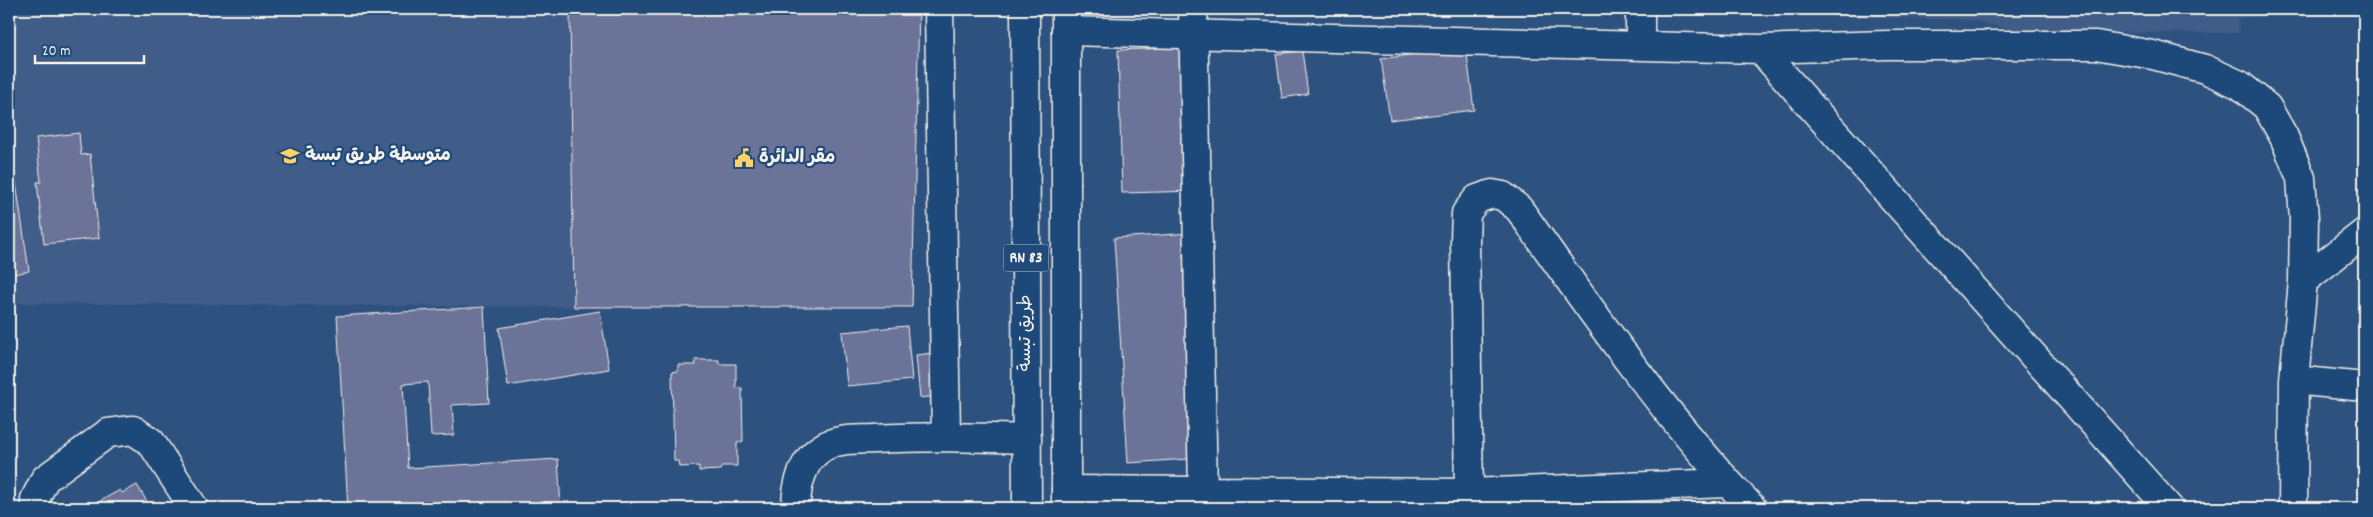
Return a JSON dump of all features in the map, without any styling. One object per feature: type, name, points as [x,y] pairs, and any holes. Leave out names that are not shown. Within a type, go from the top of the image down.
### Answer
[{"type":"street","points":[[940,9],[946,436]]},
{"type":"street","name":"طريق تبسة","points":[[1025,9],[1027,508]]},
{"type":"street","points":[[1192,9],[1210,500]]},
{"type":"street","points":[[1640,9],[1640,46]]},
{"type":"street","points":[[1066,20],[1192,36],[1760,49],[1887,45],[2096,45],[2153,55],[2206,69],[2240,85],[2267,107],[2284,137],[2301,178],[2304,219],[2303,281],[2294,380],[2294,508]]},
{"type":"street","name":"RN 83","points":[[1066,20],[1066,499]]},
{"type":"street","points":[[1760,49],[2169,508]]},
{"type":"street","points":[[1469,493],[1466,213],[1477,199],[1492,194],[1504,196],[1519,209],[1592,312],[1649,386],[1728,483],[1752,508]]},
{"type":"street","points":[[2303,281],[2364,233]]},
{"type":"street","points":[[2294,380],[2364,386]]},
{"type":"street","points":[[37,508],[35,499],[45,479],[108,433],[133,430],[151,442],[194,508]]},
{"type":"street","points":[[796,508],[796,494],[807,461],[822,447],[841,441],[946,436],[1027,438]]},
{"type":"street","points":[[1066,499],[1210,500],[1728,483]]},
{"type":"shaded area","name":"متوسطة طريق تبسة","points":[[9,9],[570,9],[574,307],[9,303]]},
{"type":"shaded area","points":[[1662,9],[2265,9],[2265,16],[2237,18],[2239,33],[2021,32],[1972,20],[1662,12]]},
{"type":"building","name":"مقر الدائرة","points":[[570,9],[919,9],[912,307],[574,307]]},
{"type":"building","points":[[1196,47],[1200,191],[1122,193],[1118,50]]},
{"type":"building","points":[[1466,47],[1474,110],[1390,120],[1381,59]]},
{"type":"building","points":[[1302,51],[1308,94],[1282,98],[1276,54]]},
{"type":"building","points":[[79,133],[81,155],[90,154],[99,238],[44,244],[37,182],[41,182],[36,138]]},
{"type":"building","points":[[9,135],[29,271],[9,275]]},
{"type":"building","points":[[1192,233],[1205,458],[1128,463],[1114,238]]},
{"type":"building","points":[[484,307],[489,403],[452,405],[454,435],[431,436],[428,382],[403,384],[408,468],[558,459],[561,508],[348,508],[337,316]]},
{"type":"building","points":[[600,311],[609,369],[508,386],[499,328]]},
{"type":"building","points":[[907,326],[912,380],[847,386],[842,332]]},
{"type":"building","points":[[941,352],[945,395],[920,398],[916,355]]},
{"type":"building","points":[[695,360],[719,360],[719,364],[736,364],[736,388],[742,388],[743,442],[737,442],[737,466],[721,466],[721,470],[699,471],[699,466],[679,467],[678,461],[674,461],[672,372],[678,371],[678,365],[696,365]]},
{"type":"building","points":[[137,485],[149,505],[154,502],[158,508],[99,508],[103,506],[100,501],[120,490],[122,493]]},
{"type":"place","name":"متوسطة طريق تبسة","points":[[290,156]]},
{"type":"place","name":"مقر الدائرة","points":[[744,158]]}]
